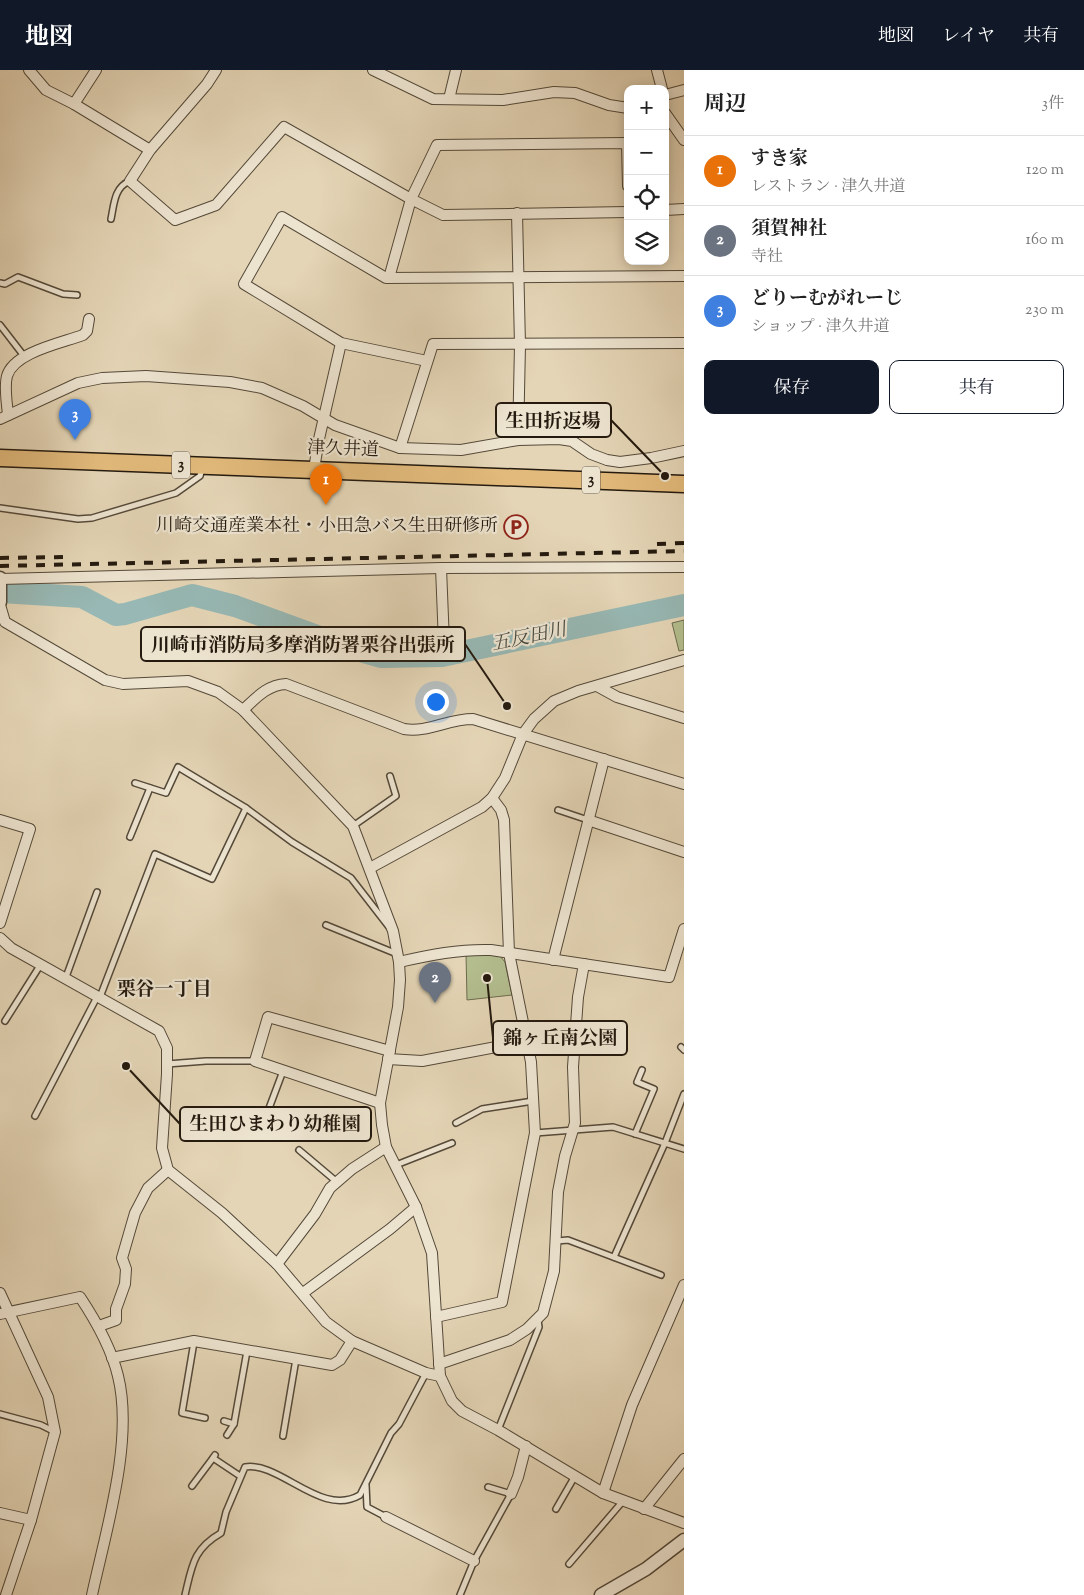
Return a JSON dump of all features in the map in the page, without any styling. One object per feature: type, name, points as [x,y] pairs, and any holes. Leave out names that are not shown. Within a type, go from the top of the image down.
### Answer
[{"type":"main road","name":"津久井道","points":[[0,458],[684,484]]},
{"type":"street","points":[[29,70],[46,90],[74,104],[150,150]]},
{"type":"street","points":[[74,104],[96,70]]},
{"type":"street","points":[[216,70],[207,84],[150,150],[130,181],[175,220],[216,205],[284,127],[443,215],[624,212]]},
{"type":"street","points":[[373,70],[433,99],[503,100],[561,92],[574,93],[609,105],[624,107]]},
{"type":"street","points":[[449,99],[456,70]]},
{"type":"street","points":[[658,70],[661,85]]},
{"type":"street","points":[[669,93],[684,90]]},
{"type":"street","points":[[669,119],[684,140]]},
{"type":"street","points":[[388,278],[411,199],[437,145],[627,143],[628,175]]},
{"type":"street","points":[[669,210],[684,209]]},
{"type":"street","points":[[517,213],[520,345],[518,440]]},
{"type":"street","points":[[428,361],[341,343],[244,284],[282,217],[388,278],[684,276]]},
{"type":"street","points":[[90,319],[87,330],[83,335],[24,356],[3,377],[4,417],[78,384],[102,378],[146,376],[230,382],[262,388],[303,406],[324,419],[400,448],[462,450],[518,440],[572,441],[591,454],[607,460],[620,462],[684,451]]},
{"type":"street","points":[[314,469],[341,343]]},
{"type":"street","points":[[400,448],[433,344],[684,343]]},
{"type":"street","points":[[684,567],[441,568],[0,579],[0,602],[5,622],[104,680],[123,684],[188,682],[218,692],[243,710],[353,826],[393,931],[398,958],[400,980],[398,1007],[380,1103],[386,1147],[416,1207],[432,1253],[440,1376],[452,1401],[462,1411],[526,1446],[603,1493],[684,1524]]},
{"type":"street","points":[[441,568],[444,643]]},
{"type":"street","points":[[370,868],[482,807],[492,798],[505,778],[523,734],[534,719],[554,701],[578,691],[684,660]]},
{"type":"street","points":[[243,710],[264,691],[277,684],[286,684],[404,729],[418,732],[456,719],[473,719],[684,784]]},
{"type":"street","points":[[597,686],[617,698],[684,718]]},
{"type":"street","points":[[553,960],[604,759]]},
{"type":"street","points":[[436,1317],[502,1302],[535,1133],[528,1041],[509,953],[504,820],[502,810],[492,798]]},
{"type":"street","points":[[0,820],[30,829],[0,923]]},
{"type":"street","points":[[588,820],[684,852]]},
{"type":"street","points":[[398,958],[458,950],[491,950],[669,977],[684,929]]},
{"type":"street","points":[[0,938],[11,948],[160,1031],[167,1048],[162,1148],[168,1170],[222,1213],[277,1264],[326,1322],[352,1341],[426,1373],[440,1376]]},
{"type":"street","points":[[439,1364],[510,1340],[538,1320],[543,1313],[549,1293],[557,1241],[558,1192],[565,1156],[574,1130],[573,1067],[578,996],[584,964]]},
{"type":"street","points":[[380,1103],[255,1061],[268,1017],[389,1055],[422,1061],[528,1041]]},
{"type":"street","points":[[277,1264],[315,1214],[330,1188],[352,1169],[386,1147]]},
{"type":"street","points":[[99,1326],[116,1320],[116,1308],[125,1284],[126,1269],[122,1258],[135,1213],[148,1188],[168,1170]]},
{"type":"street","points":[[303,1293],[390,1229],[416,1207]]},
{"type":"street","points":[[603,1493],[632,1405],[684,1285]]},
{"type":"street","points":[[0,1293],[5,1313],[48,1397],[55,1432],[31,1520],[6,1595]]},
{"type":"street","points":[[5,1313],[80,1297],[99,1326],[118,1375],[122,1402],[123,1442],[92,1595]]},
{"type":"street","points":[[112,1358],[194,1341],[247,1352],[332,1365],[340,1360],[352,1341]]},
{"type":"street","points":[[511,1494],[518,1477],[526,1446]]},
{"type":"street","points":[[644,1509],[684,1459]]},
{"type":"street","points":[[0,1513],[31,1520]]},
{"type":"street","points":[[386,1517],[474,1561]]},
{"type":"street","points":[[608,1594],[646,1569],[684,1540]]},
{"type":"lane","points":[[111,219],[116,194],[124,183],[130,181]]},
{"type":"lane","points":[[0,283],[5,284],[18,277],[63,294],[77,295]]},
{"type":"lane","points":[[0,325],[24,356]]},
{"type":"lane","points":[[0,508],[78,519],[92,518],[176,493],[200,476],[204,466]]},
{"type":"lane","points":[[135,783],[166,792],[178,767],[246,808],[292,842],[351,878],[382,921],[393,931]]},
{"type":"lane","points":[[353,826],[396,796],[390,776]]},
{"type":"lane","points":[[130,837],[150,788]]},
{"type":"lane","points":[[35,1116],[98,997],[155,854],[212,879],[246,808]]},
{"type":"lane","points":[[558,810],[588,820]]},
{"type":"lane","points":[[66,977],[97,892]]},
{"type":"lane","points":[[326,925],[398,958]]},
{"type":"lane","points":[[5,1021],[41,964]]},
{"type":"lane","points":[[167,1064],[206,1061],[255,1061]]},
{"type":"lane","points":[[268,1111],[283,1070]]},
{"type":"lane","points":[[635,1134],[654,1089],[637,1082],[642,1070]]},
{"type":"lane","points":[[614,1257],[665,1144],[684,1094]]},
{"type":"lane","points":[[456,1123],[482,1109],[533,1101]]},
{"type":"lane","points":[[535,1133],[613,1127],[684,1149]]},
{"type":"lane","points":[[396,1165],[452,1144]]},
{"type":"lane","points":[[299,1150],[337,1182]]},
{"type":"lane","points":[[557,1241],[568,1240],[661,1274]]},
{"type":"lane","points":[[498,1430],[539,1327],[538,1320]]},
{"type":"lane","points":[[194,1341],[182,1413],[205,1418]]},
{"type":"lane","points":[[227,1435],[234,1424],[247,1352]]},
{"type":"lane","points":[[283,1436],[296,1359]]},
{"type":"lane","points":[[185,1595],[188,1576],[201,1547],[221,1533],[240,1476],[245,1467],[250,1466],[287,1480],[319,1497],[338,1500],[353,1499],[360,1495],[426,1373]]},
{"type":"lane","points":[[0,1414],[41,1425],[55,1432]]},
{"type":"lane","points":[[224,1421],[234,1424]]},
{"type":"lane","points":[[192,1486],[214,1457],[240,1476]]},
{"type":"lane","points":[[556,1509],[574,1476]]},
{"type":"lane","points":[[366,1484],[367,1507],[386,1517]]},
{"type":"lane","points":[[460,1595],[474,1561],[511,1494],[488,1487]]},
{"type":"lane","points":[[569,1564],[622,1501]]},
{"type":"green space","points":[[684,620],[684,650],[679,651],[672,623]]},
{"type":"green space","points":[[466,954],[500,956],[505,962],[512,995],[467,1000]]},
{"type":"waterway","name":"五反田川","points":[[0,592],[82,597],[116,615],[192,595],[235,606],[356,650],[381,657],[442,656],[684,605]]},
{"type":"railway","points":[[657,544],[684,543]]},
{"type":"railway","points":[[0,566],[684,551]]},
{"type":"railway","points":[[0,558],[67,557]]},
{"type":"place","name":"どりーむがれーじ","points":[[75,440]]},
{"type":"place","name":"生田折返場","points":[[665,476]]},
{"type":"place","name":"すき家","points":[[326,505]]},
{"type":"place","name":"川崎交通産業本社・小田急バス生田研修所","points":[[516,527]]},
{"type":"place","name":"川崎市消防局多摩消防署栗谷出張所","points":[[507,706]]},
{"type":"place","name":"錦ヶ丘南公園","points":[[487,978]]},
{"type":"place","name":"須賀神社","points":[[435,1003]]},
{"type":"place","name":"生田ひまわり幼稚園","points":[[126,1066]]},
{"type":"district","name":"栗谷一丁目","points":[[164,990]]}]
